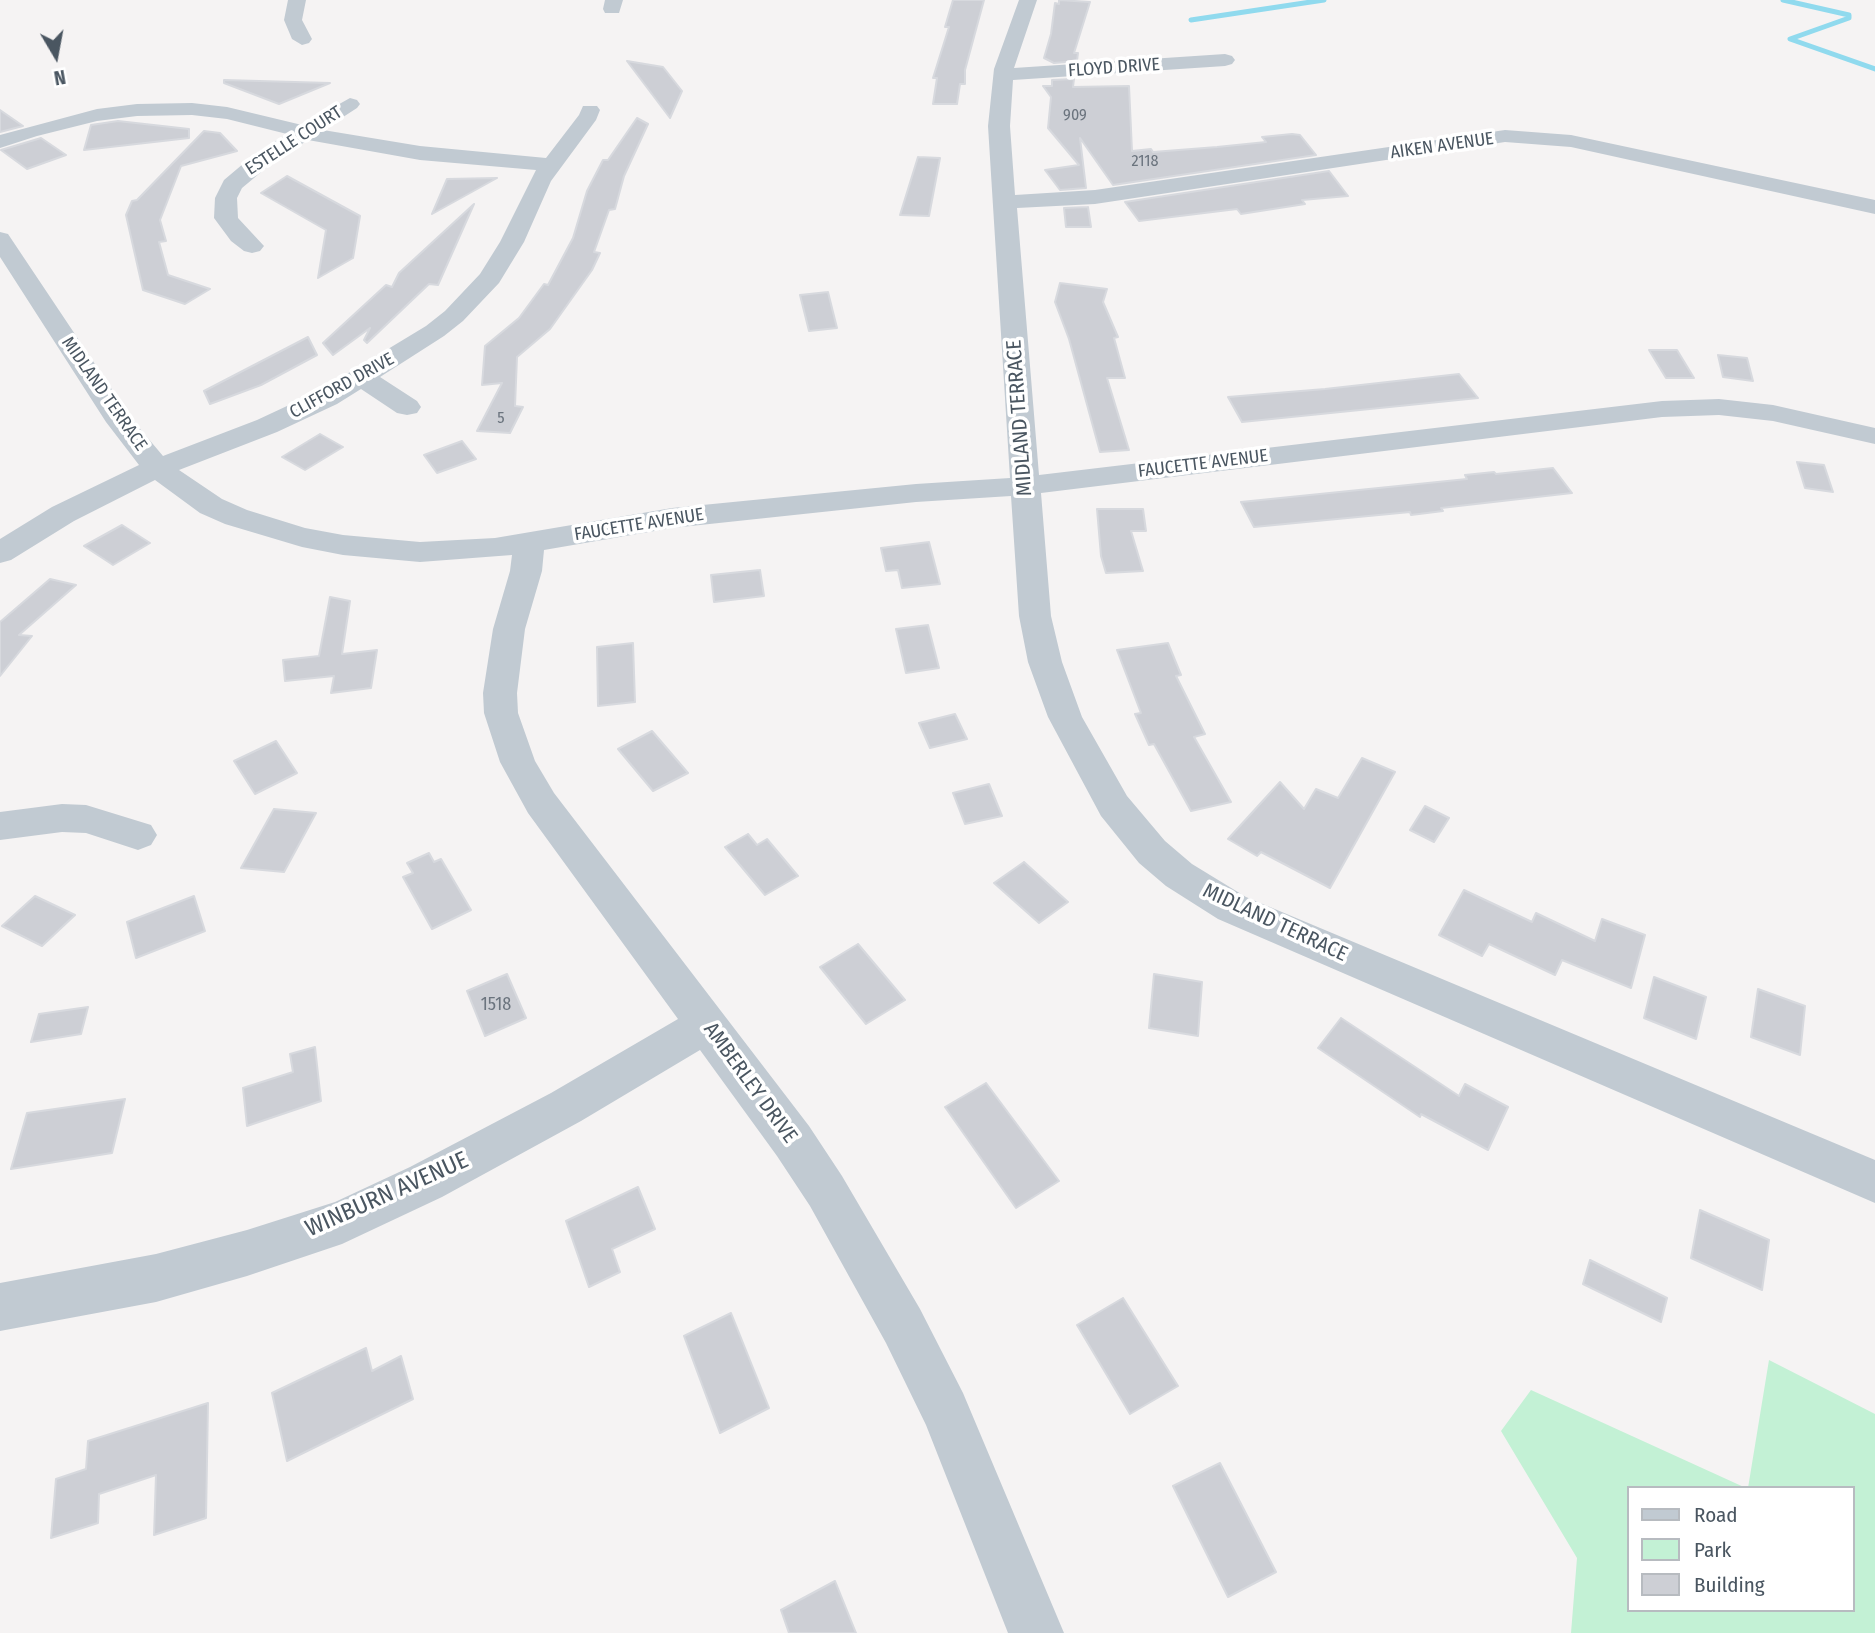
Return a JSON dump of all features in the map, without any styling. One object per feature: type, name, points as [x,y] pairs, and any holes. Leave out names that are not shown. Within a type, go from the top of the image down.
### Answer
[{"type":"street","points":[[297,0],[293,20],[302,39]]},
{"type":"street","name":"MIDLAND TERRACE","points":[[1028,0],[1003,75],[999,126],[1035,616],[1045,662],[1065,717],[1114,806],[1152,852],[1179,875],[1207,894],[1260,921],[1875,1182]]},
{"type":"street","name":"FLOYD DRIVE","points":[[1003,75],[1226,60]]},
{"type":"street","name":"ESTELLE COURT","points":[[253,246],[239,236],[226,218],[226,198],[232,185],[250,167],[350,104]]},
{"type":"street","points":[[0,142],[79,118],[157,109],[227,113],[306,132],[420,153],[550,165]]},
{"type":"street","name":"CLIFFORD DRIVE","points":[[0,553],[63,514],[158,467],[288,417],[363,378],[435,331],[473,298],[503,259],[550,165],[581,128],[590,110]]},
{"type":"street","name":"AIKEN AVENUE","points":[[1005,202],[1057,201],[1104,196],[1505,136],[1571,141],[1875,207]]},
{"type":"street","name":"MIDLAND TERRACE","points":[[0,239],[142,452],[171,479],[211,506],[255,523],[343,545],[420,552],[529,544]]},
{"type":"street","points":[[363,378],[407,407]]},
{"type":"street","name":"FAUCETTE AVENUE","points":[[529,544],[672,518],[916,493],[1024,486],[1694,407],[1773,413],[1875,436]]},
{"type":"street","name":"AMBERLEY DRIVE","points":[[529,544],[526,570],[509,629],[501,671],[501,713],[509,737],[541,803],[800,1151],[903,1326],[945,1411],[1036,1633]]},
{"type":"street","points":[[0,826],[62,818],[86,819],[138,835]]},
{"type":"street","name":"WINBURN AVENUE","points":[[0,1307],[156,1278],[247,1253],[342,1222],[426,1182],[566,1107],[707,1024]]},
{"type":"green space","points":[[1769,1360],[1875,1414],[1875,1633],[1571,1633],[1577,1558],[1501,1431],[1531,1390],[1742,1486],[1626,1486],[1626,1612],[1854,1612],[1854,1486],[1748,1486]]},
{"type":"building","points":[[953,0],[984,0],[965,70],[965,84],[960,84],[957,104],[933,104],[937,78],[933,78],[949,27],[945,27]]},
{"type":"building","points":[[1059,0],[1090,2],[1074,53],[1078,53],[1077,61],[1054,63],[1044,58],[1051,34],[1055,3],[1059,4]]},
{"type":"building","points":[[627,61],[663,67],[682,91],[670,118]]},
{"type":"building","points":[[1074,79],[1073,87],[1129,86],[1132,151],[1151,149],[1153,152],[1266,142],[1262,137],[1292,134],[1300,135],[1316,155],[1113,185],[1080,138],[1086,188],[1060,190],[1045,170],[1079,165],[1048,128],[1051,97],[1043,86],[1052,86],[1052,80]]},
{"type":"building","points":[[224,80],[330,83],[279,104],[224,83]]},
{"type":"building","points":[[0,110],[23,126],[0,132]]},
{"type":"building","points":[[637,118],[648,124],[624,176],[615,209],[609,210],[594,252],[600,253],[592,270],[550,329],[517,357],[515,406],[523,407],[510,433],[477,431],[502,383],[482,385],[485,346],[519,318],[544,284],[548,285],[573,238],[587,191],[603,160],[608,160]]},
{"type":"building","points":[[118,121],[189,129],[189,138],[84,150],[91,125]]},
{"type":"building","points":[[204,131],[220,133],[237,151],[181,166],[160,220],[166,241],[159,242],[168,275],[210,289],[185,304],[143,290],[126,215],[132,201],[137,200]]},
{"type":"building","points":[[41,138],[66,155],[27,169],[1,150]]},
{"type":"building","points":[[918,157],[940,158],[929,216],[900,215]]},
{"type":"building","points":[[1329,171],[1348,196],[1302,200],[1305,204],[1241,214],[1237,209],[1139,221],[1125,202]]},
{"type":"building","points":[[287,176],[360,216],[353,258],[318,278],[326,230],[261,193]]},
{"type":"building","points":[[497,178],[432,214],[447,179]]},
{"type":"building","points":[[474,204],[438,285],[429,284],[367,343],[364,340],[370,328],[333,355],[323,343],[386,285],[392,287],[399,273]]},
{"type":"building","points":[[1088,207],[1091,227],[1066,227],[1064,208]]},
{"type":"building","points":[[1060,283],[1107,289],[1103,302],[1118,337],[1114,338],[1125,378],[1107,378],[1129,450],[1100,452],[1069,339],[1055,302]]},
{"type":"building","points":[[828,292],[837,328],[809,331],[800,295]]},
{"type":"building","points":[[308,337],[317,355],[261,385],[210,404],[204,391]]},
{"type":"building","points":[[1649,350],[1677,350],[1694,378],[1666,378]]},
{"type":"building","points":[[1718,355],[1747,358],[1753,381],[1723,377]]},
{"type":"building","points":[[1459,374],[1478,398],[1242,422],[1228,397],[1325,389]]},
{"type":"building","points":[[320,434],[343,447],[305,470],[282,457]]},
{"type":"building","points":[[462,441],[476,459],[437,473],[424,455]]},
{"type":"building","points":[[1797,462],[1824,465],[1833,492],[1805,488]]},
{"type":"building","points":[[1553,468],[1572,493],[1441,508],[1443,511],[1411,515],[1410,512],[1254,527],[1241,502],[1467,479],[1465,475]]},
{"type":"building","points":[[1097,509],[1143,509],[1146,531],[1131,531],[1143,571],[1106,573],[1101,556]]},
{"type":"building","points":[[122,525],[150,543],[113,565],[84,546]]},
{"type":"building","points":[[929,542],[940,584],[902,588],[898,570],[886,571],[881,548]]},
{"type":"building","points":[[760,570],[764,596],[714,602],[711,575]]},
{"type":"building","points":[[50,579],[76,585],[19,635],[32,636],[0,676],[0,622]]},
{"type":"building","points":[[330,597],[350,601],[342,654],[377,650],[371,688],[331,693],[334,676],[285,681],[283,660],[319,656]]},
{"type":"building","points":[[928,625],[939,668],[906,673],[896,629]]},
{"type":"building","points":[[633,643],[635,702],[598,706],[597,647]]},
{"type":"building","points":[[1168,643],[1181,675],[1176,676],[1205,734],[1194,737],[1231,802],[1191,811],[1154,744],[1149,745],[1135,714],[1141,713],[1117,650]]},
{"type":"building","points":[[955,714],[967,739],[930,748],[919,723]]},
{"type":"building","points":[[652,731],[688,773],[653,791],[618,749]]},
{"type":"building","points":[[276,741],[297,773],[255,794],[234,761]]},
{"type":"building","points":[[1362,758],[1395,772],[1330,888],[1261,852],[1257,856],[1228,839],[1280,782],[1304,809],[1316,789],[1338,798]]},
{"type":"building","points":[[989,784],[1002,816],[965,824],[953,793]]},
{"type":"building","points":[[1425,806],[1449,818],[1434,842],[1410,830]]},
{"type":"building","points":[[274,809],[316,813],[284,872],[241,868]]},
{"type":"building","points":[[748,834],[757,845],[767,839],[798,876],[765,895],[725,847]]},
{"type":"building","points":[[429,853],[434,862],[441,859],[471,910],[432,929],[403,877],[413,873],[407,863]]},
{"type":"building","points":[[1024,862],[1068,902],[1039,923],[994,883]]},
{"type":"building","points":[[1464,890],[1532,922],[1536,913],[1595,941],[1602,919],[1645,935],[1631,988],[1562,960],[1555,975],[1489,944],[1482,956],[1439,935]]},
{"type":"building","points":[[35,896],[75,915],[42,946],[2,926]]},
{"type":"building","points":[[194,896],[205,931],[136,958],[127,922]]},
{"type":"building","points":[[858,944],[905,1000],[866,1024],[820,967]]},
{"type":"building","points":[[507,974],[526,1018],[485,1036],[467,991]]},
{"type":"building","points":[[1154,974],[1202,982],[1198,1036],[1149,1028]]},
{"type":"building","points":[[1654,977],[1706,997],[1696,1039],[1644,1018]]},
{"type":"building","points":[[1758,989],[1805,1006],[1800,1055],[1751,1037]]},
{"type":"building","points":[[88,1007],[81,1034],[31,1042],[39,1014]]},
{"type":"building","points":[[1341,1018],[1459,1096],[1465,1084],[1508,1107],[1488,1150],[1421,1114],[1420,1117],[1318,1048]]},
{"type":"building","points":[[315,1047],[321,1101],[247,1126],[243,1088],[293,1072],[290,1054]]},
{"type":"building","points":[[986,1083],[1059,1181],[1016,1208],[945,1107]]},
{"type":"building","points":[[125,1099],[112,1153],[11,1169],[27,1113]]},
{"type":"building","points":[[638,1187],[655,1229],[612,1249],[620,1272],[589,1287],[566,1221]]},
{"type":"building","points":[[1700,1210],[1769,1240],[1762,1290],[1691,1258]]},
{"type":"building","points":[[1590,1260],[1667,1298],[1661,1322],[1583,1284]]},
{"type":"building","points":[[1123,1298],[1178,1386],[1130,1414],[1077,1325]]},
{"type":"building","points":[[731,1313],[769,1408],[720,1433],[684,1336]]},
{"type":"building","points":[[366,1348],[372,1371],[401,1356],[413,1399],[287,1461],[272,1393]]},
{"type":"building","points":[[208,1403],[206,1518],[154,1535],[156,1475],[99,1494],[98,1523],[51,1538],[56,1479],[86,1469],[88,1441]]},
{"type":"building","points":[[1220,1463],[1276,1572],[1228,1597],[1173,1486]]},
{"type":"building","points":[[835,1581],[856,1633],[789,1633],[781,1610]]},
{"type":"waterway","points":[[1191,20],[1324,0]]},
{"type":"waterway","points":[[1783,0],[1849,15],[1849,18],[1790,39],[1875,69]]}]
